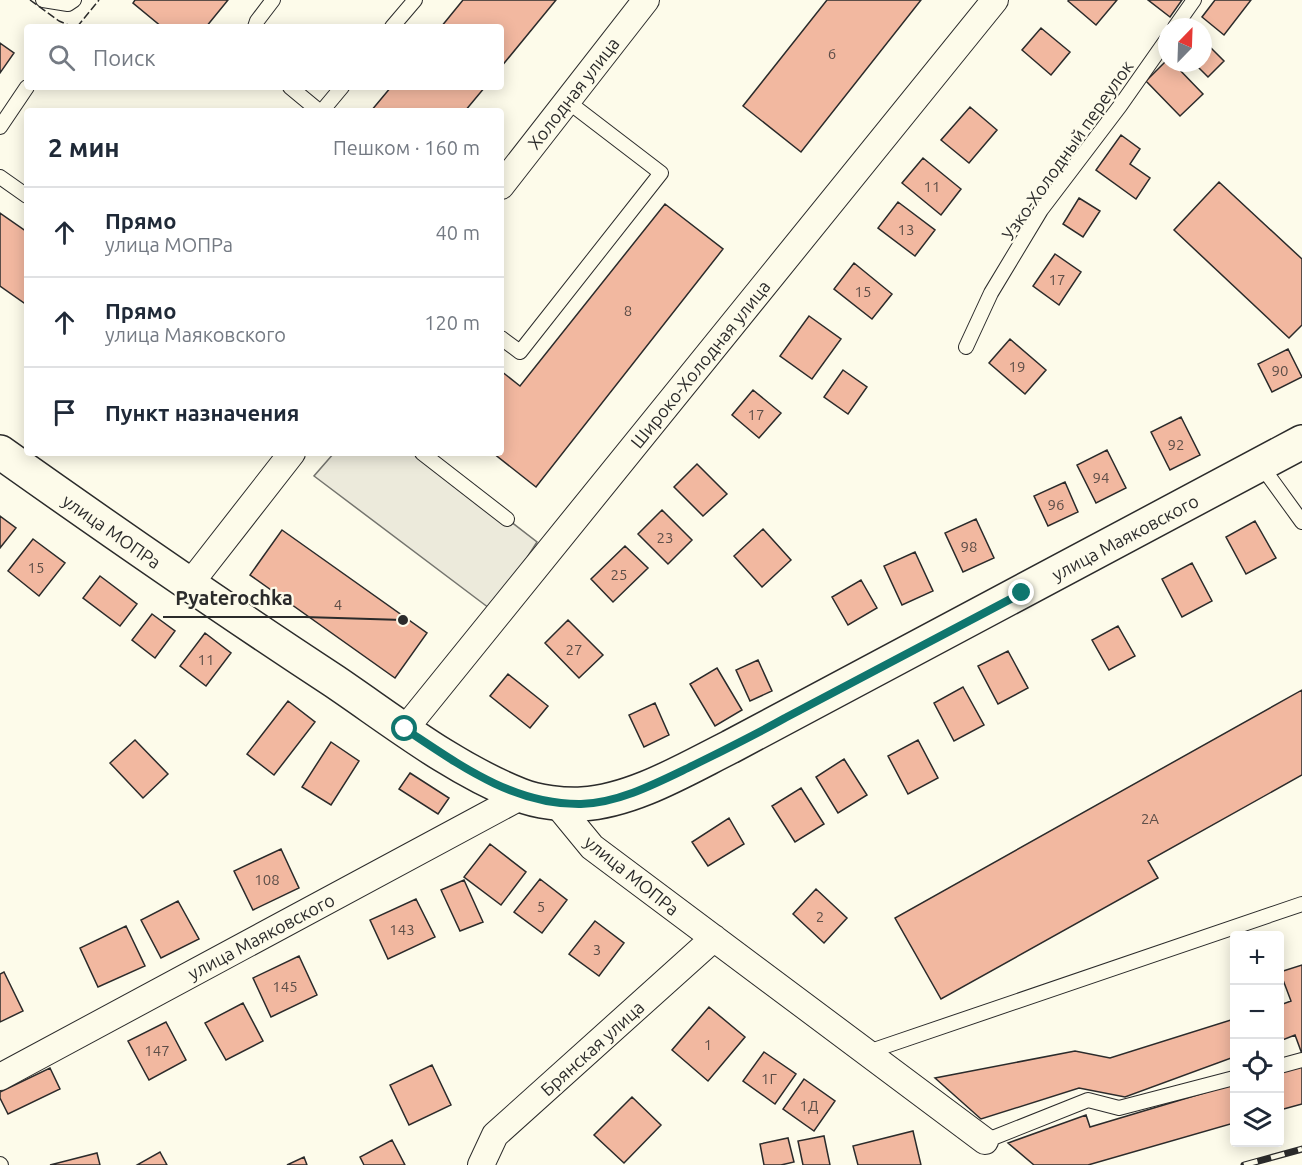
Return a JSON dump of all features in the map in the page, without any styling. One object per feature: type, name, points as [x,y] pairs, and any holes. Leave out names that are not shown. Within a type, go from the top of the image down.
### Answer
[{"type":"street","name":"Холодная улица","points":[[504,182],[646,0]]},
{"type":"street","name":"Широко-Холодная улица","points":[[405,729],[995,0]]},
{"type":"street","name":"улица Маяковского","points":[[555,802],[582,804],[614,799],[666,778],[730,747],[1302,442]]},
{"type":"street","name":"улица МОПРа","points":[[0,452],[189,585],[470,771],[522,796],[555,802],[592,847],[985,1141]]},
{"type":"street","points":[[189,585],[290,456]]},
{"type":"street","name":"улица Маяковского","points":[[0,1077],[522,796]]},
{"type":"street","name":"Брянская улица","points":[[481,1165],[495,1135],[714,938]]},
{"type":"lane","points":[[43,0],[68,4],[74,0]]},
{"type":"lane","points":[[256,24],[273,0]]},
{"type":"lane","points":[[395,24],[415,0]]},
{"type":"lane","points":[[1181,18],[1194,0]]},
{"type":"lane","name":"Узко-Холодный переулок","points":[[966,347],[991,293],[1041,210],[1158,52]]},
{"type":"lane","points":[[0,127],[25,90]]},
{"type":"lane","points":[[294,90],[317,108]]},
{"type":"lane","points":[[324,108],[339,90]]},
{"type":"lane","points":[[504,340],[520,352],[661,173],[567,100]]},
{"type":"lane","points":[[0,177],[24,194]]},
{"type":"lane","points":[[426,456],[507,519]]},
{"type":"lane","points":[[1260,464],[1302,522]]},
{"type":"lane","points":[[868,1052],[1302,904]]},
{"type":"lane","points":[[1284,1065],[1302,1060]]},
{"type":"lane","points":[[985,1141],[1088,1101],[1119,1108],[1230,1079]]},
{"type":"shaded area","points":[[331,456],[426,456],[537,542],[493,611],[314,476]]},
{"type":"building","points":[[135,0],[228,0],[208,24],[158,24],[133,3]]},
{"type":"building","points":[[463,0],[556,0],[504,63],[504,24],[443,24]]},
{"type":"building","points":[[827,0],[921,0],[801,152],[743,106]]},
{"type":"building","points":[[1069,0],[1117,0],[1096,25]]},
{"type":"building","points":[[1148,0],[1182,0],[1170,17]]},
{"type":"building","points":[[1215,0],[1251,0],[1224,35],[1212,25],[1212,18],[1202,17]]},
{"type":"building","points":[[1041,28],[1070,52],[1051,75],[1022,50]]},
{"type":"building","points":[[0,43],[14,53],[0,73]]},
{"type":"building","points":[[1212,49],[1224,61],[1208,77],[1203,72],[1212,72]]},
{"type":"building","points":[[1158,69],[1158,72],[1182,72],[1203,94],[1180,116],[1146,81]]},
{"type":"building","points":[[388,90],[482,90],[468,108],[374,108]]},
{"type":"building","points":[[970,107],[997,130],[969,163],[941,140]]},
{"type":"building","points":[[1121,135],[1140,149],[1130,164],[1150,178],[1136,199],[1096,170]]},
{"type":"building","points":[[923,158],[961,189],[941,215],[902,183]]},
{"type":"building","points":[[1219,182],[1302,259],[1302,325],[1289,338],[1174,230]]},
{"type":"building","points":[[1079,198],[1100,211],[1083,237],[1063,224]]},
{"type":"building","points":[[898,202],[935,230],[915,256],[878,228]]},
{"type":"building","points":[[665,204],[723,249],[536,487],[497,456],[504,456],[504,373],[520,386]]},
{"type":"building","points":[[0,213],[24,230],[24,303],[0,286]]},
{"type":"building","points":[[1055,254],[1081,272],[1059,305],[1033,286]]},
{"type":"building","points":[[854,263],[892,294],[872,319],[834,289]]},
{"type":"building","points":[[809,316],[841,339],[812,379],[780,356]]},
{"type":"building","points":[[1010,339],[1046,370],[1025,394],[989,363]]},
{"type":"building","points":[[1288,349],[1302,377],[1272,392],[1258,364]]},
{"type":"building","points":[[843,370],[867,387],[848,414],[824,397]]},
{"type":"building","points":[[753,390],[781,413],[759,438],[732,415]]},
{"type":"building","points":[[1181,417],[1200,455],[1170,470],[1151,432]]},
{"type":"building","points":[[1107,450],[1126,488],[1096,503],[1077,465]]},
{"type":"building","points":[[697,464],[727,494],[703,516],[674,487]]},
{"type":"building","points":[[1065,482],[1078,512],[1048,526],[1034,496]]},
{"type":"building","points":[[662,510],[692,540],[668,564],[638,534]]},
{"type":"building","points":[[0,516],[16,528],[0,548]]},
{"type":"building","points":[[976,519],[994,558],[963,572],[945,533]]},
{"type":"building","points":[[1255,521],[1276,558],[1246,574],[1226,537]]},
{"type":"building","points":[[763,529],[791,560],[762,587],[734,556]]},
{"type":"building","points":[[282,530],[427,633],[395,678],[250,575]]},
{"type":"building","points":[[33,539],[65,563],[39,596],[8,571]]},
{"type":"building","points":[[625,546],[648,568],[613,602],[591,579]]},
{"type":"building","points":[[915,552],[933,591],[902,605],[884,566]]},
{"type":"building","points":[[1192,563],[1212,601],[1182,617],[1162,579]]},
{"type":"building","points":[[100,576],[137,604],[120,626],[83,598]]},
{"type":"building","points":[[861,580],[877,608],[848,625],[832,597]]},
{"type":"building","points":[[152,614],[175,631],[155,658],[132,640]]},
{"type":"building","points":[[568,620],[603,655],[579,678],[545,643]]},
{"type":"building","points":[[1118,626],[1135,656],[1109,670],[1092,640]]},
{"type":"building","points":[[205,633],[231,653],[206,686],[180,666]]},
{"type":"building","points":[[1008,651],[1028,688],[998,704],[978,666]]},
{"type":"building","points":[[758,660],[772,691],[750,701],[736,670]]},
{"type":"building","points":[[717,668],[742,710],[715,726],[690,684]]},
{"type":"building","points":[[508,674],[548,706],[530,728],[490,696]]},
{"type":"building","points":[[963,687],[984,725],[954,741],[934,703]]},
{"type":"building","points":[[1302,690],[1302,775],[1148,861],[1158,878],[941,999],[895,918]]},
{"type":"building","points":[[288,701],[315,722],[274,775],[247,754]]},
{"type":"building","points":[[655,703],[669,735],[644,747],[629,715]]},
{"type":"building","points":[[135,740],[168,774],[143,798],[110,763]]},
{"type":"building","points":[[918,740],[938,778],[908,794],[888,756]]},
{"type":"building","points":[[331,742],[359,761],[331,805],[302,787]]},
{"type":"building","points":[[844,759],[867,795],[838,813],[816,777]]},
{"type":"building","points":[[410,773],[449,798],[438,814],[399,789]]},
{"type":"building","points":[[801,788],[824,824],[795,842],[772,806]]},
{"type":"building","points":[[729,818],[744,844],[708,866],[692,842]]},
{"type":"building","points":[[490,844],[526,872],[501,905],[464,877]]},
{"type":"building","points":[[281,849],[299,888],[253,910],[234,871]]},
{"type":"building","points":[[540,879],[567,900],[542,933],[514,912]]},
{"type":"building","points":[[464,880],[483,922],[460,931],[441,890]]},
{"type":"building","points":[[816,889],[847,918],[824,943],[793,914]]},
{"type":"building","points":[[416,899],[435,937],[388,959],[370,920]]},
{"type":"building","points":[[178,901],[199,939],[161,958],[141,920]]},
{"type":"building","points":[[595,921],[624,943],[599,976],[569,954]]},
{"type":"building","points":[[126,926],[145,966],[98,987],[80,948]]},
{"type":"building","points":[[299,956],[317,995],[271,1017],[253,978]]},
{"type":"building","points":[[1302,965],[1302,1054],[1295,1035],[1284,1039],[1284,1004],[1291,1001],[1284,983],[1284,971]]},
{"type":"building","points":[[4,972],[23,1011],[0,1022],[0,974]]},
{"type":"building","points":[[243,1003],[263,1041],[226,1060],[205,1023]]},
{"type":"building","points":[[709,1007],[745,1037],[708,1081],[672,1050]]},
{"type":"building","points":[[1230,1020],[1230,1058],[1125,1097],[1079,1088],[981,1119],[935,1078],[1075,1051],[1110,1058]]},
{"type":"building","points":[[166,1022],[186,1060],[149,1080],[128,1041]]},
{"type":"building","points":[[764,1052],[796,1074],[775,1104],[743,1081]]},
{"type":"building","points":[[1302,1064],[1302,1104],[1284,1109],[1284,1093],[1284,1069]]},
{"type":"building","points":[[432,1065],[451,1105],[409,1125],[390,1085]]},
{"type":"building","points":[[50,1068],[60,1089],[8,1114],[0,1098],[0,1092]]},
{"type":"building","points":[[804,1079],[835,1101],[814,1131],[783,1109]]},
{"type":"building","points":[[1230,1085],[1230,1124],[1088,1165],[1034,1165],[1008,1143],[1086,1115],[1090,1127]]},
{"type":"building","points":[[632,1097],[661,1125],[624,1163],[594,1135]]},
{"type":"building","points":[[913,1131],[921,1165],[858,1165],[853,1146]]},
{"type":"building","points":[[824,1136],[830,1165],[803,1165],[798,1141]]},
{"type":"building","points":[[788,1138],[794,1162],[764,1165],[760,1144]]},
{"type":"building","points":[[392,1140],[405,1165],[364,1165],[360,1157]]},
{"type":"building","points":[[160,1152],[167,1165],[137,1165]]},
{"type":"building","points":[[97,1153],[100,1165],[50,1165]]},
{"type":"building","points":[[304,1157],[307,1165],[287,1165]]},
{"type":"railway","points":[[1244,1165],[1302,1149]]},
{"type":"fence","points":[[30,0],[66,24]]},
{"type":"fence","points":[[79,24],[99,0]]},
{"type":"place","name":"Pyaterochka","points":[[403,620]]},
{"type":"route","points":[[405,729],[470,771],[522,796],[582,804],[614,799],[656,784],[730,747],[1022,593]]}]
